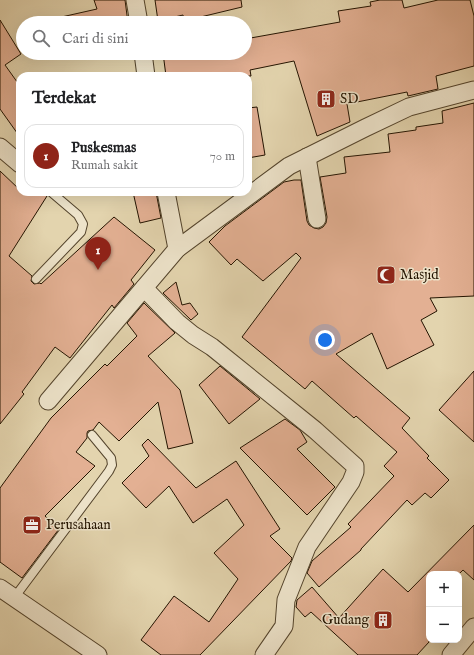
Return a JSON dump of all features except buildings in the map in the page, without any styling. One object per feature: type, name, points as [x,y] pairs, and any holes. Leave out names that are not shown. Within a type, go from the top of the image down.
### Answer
[{"type":"street","points":[[135,0],[137,16]]},
{"type":"street","points":[[144,60],[145,72]]},
{"type":"street","points":[[252,193],[289,166],[409,107],[474,90]]},
{"type":"street","points":[[0,147],[16,161]]},
{"type":"street","points":[[307,157],[317,219]]},
{"type":"street","points":[[167,196],[177,249]]},
{"type":"street","points":[[48,402],[177,249],[249,196]]},
{"type":"street","points":[[144,288],[177,322],[193,335],[212,347],[315,430],[354,466],[355,472],[351,482],[307,547],[286,600],[284,626],[264,655]]},
{"type":"street","points":[[7,593],[98,655]]},
{"type":"street","points":[[451,655],[474,627]]},
{"type":"lane","points":[[36,279],[81,232],[83,224],[78,215],[56,196]]},
{"type":"lane","points":[[7,593],[109,471],[112,465],[111,458],[92,435]]},
{"type":"place","name":"SD","points":[[326,99]]},
{"type":"place","name":"Puskesmas","points":[[98,270]]},
{"type":"place","name":"Masjid","points":[[386,275]]},
{"type":"place","name":"Perusahaan","points":[[32,525]]},
{"type":"place","name":"Gudang","points":[[383,620]]}]
